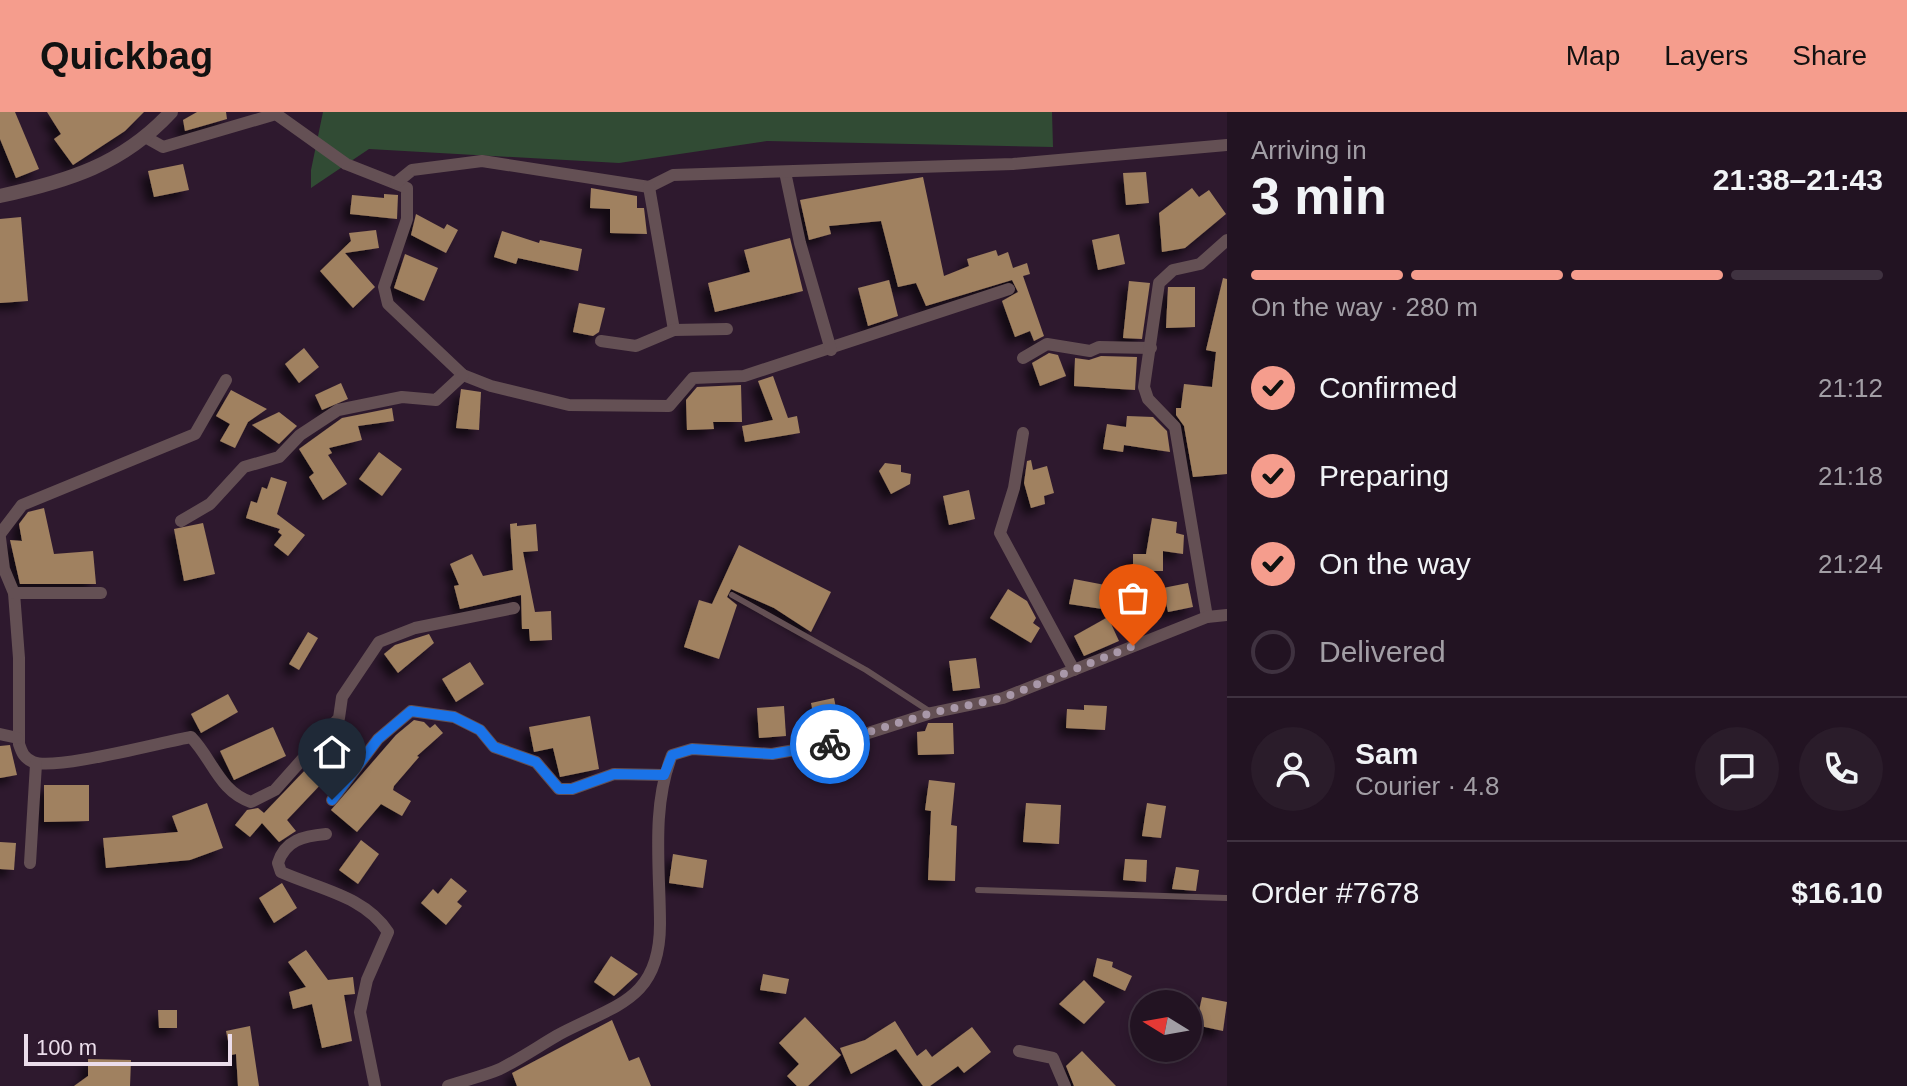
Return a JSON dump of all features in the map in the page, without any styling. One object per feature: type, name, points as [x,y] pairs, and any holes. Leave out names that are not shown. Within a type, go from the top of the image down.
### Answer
[{"type":"street","points":[[0,196],[86,172],[147,138],[171,112]]},
{"type":"street","points":[[147,138],[163,147],[276,114],[346,164],[407,188],[407,219],[384,287],[388,304],[463,375],[569,405],[669,406],[693,378],[744,376],[831,350],[1009,289]]},
{"type":"street","points":[[396,183],[412,170],[482,161],[649,187],[673,175],[1026,163],[1227,145]]},
{"type":"street","points":[[785,172],[800,243],[831,350]]},
{"type":"street","points":[[649,187],[674,330]]},
{"type":"street","points":[[1207,617],[1175,427],[1148,399],[1144,387],[1151,348],[1153,306],[1159,283],[1173,270],[1200,264],[1227,240]]},
{"type":"street","points":[[601,341],[636,346],[674,330],[727,329]]},
{"type":"street","points":[[1023,358],[1047,344],[1090,351],[1099,347],[1151,348]]},
{"type":"street","points":[[181,521],[210,504],[244,467],[279,457],[300,435],[338,410],[402,397],[436,400],[463,375]]},
{"type":"street","points":[[226,380],[195,434],[22,505],[0,536],[4,569],[14,593],[19,658],[18,738],[22,756],[36,764],[63,764],[191,737],[206,752],[226,787],[235,796],[251,802],[275,790],[339,718],[342,697],[379,642],[415,628],[514,608]]},
{"type":"street","points":[[1023,433],[1014,488],[1000,533],[1074,670]]},
{"type":"street","points":[[14,593],[101,593]]},
{"type":"street","points":[[448,1086],[500,1069],[561,1034],[623,1006],[641,986],[657,959],[660,923],[656,884],[664,775],[672,755],[692,749],[772,754],[840,742],[931,713],[1003,698],[1207,617],[1227,615]]},
{"type":"street","points":[[332,800],[378,739],[411,711],[454,717],[480,730],[494,747],[536,762],[559,789],[572,789],[614,774],[664,775]]},
{"type":"street","points":[[0,734],[18,738]]},
{"type":"street","points":[[30,863],[36,764]]},
{"type":"street","points":[[326,834],[301,836],[281,852],[278,863],[281,872],[376,913],[388,932],[367,980],[360,1012],[375,1086]]},
{"type":"street","points":[[1019,1051],[1053,1058],[1065,1086]]},
{"type":"lane","points":[[732,595],[866,670],[931,713]]},
{"type":"lane","points":[[978,890],[1227,898]]},
{"type":"green space","points":[[323,112],[1052,112],[1053,147],[767,141],[619,163],[369,149],[311,188],[311,170]]},
{"type":"building","points":[[0,112],[15,112],[39,169],[16,178],[0,139]]},
{"type":"building","points":[[47,112],[144,112],[125,131],[73,165],[54,139],[61,134]]},
{"type":"building","points":[[197,112],[226,112],[227,119],[185,131],[183,120]]},
{"type":"building","points":[[183,164],[189,190],[154,197],[148,171]]},
{"type":"building","points":[[1146,172],[1149,203],[1126,205],[1123,173]]},
{"type":"building","points":[[923,177],[944,276],[969,266],[967,259],[996,250],[998,256],[1008,252],[1013,268],[1027,263],[1030,274],[1023,276],[1044,336],[1034,341],[1030,331],[1015,337],[1002,301],[1018,292],[1012,280],[926,306],[916,283],[898,287],[881,221],[829,226],[831,234],[809,240],[800,200]]},
{"type":"building","points":[[591,188],[637,196],[637,208],[644,208],[647,234],[610,233],[610,209],[590,208]]},
{"type":"building","points":[[1192,188],[1199,197],[1209,190],[1226,214],[1185,248],[1162,252],[1159,213]]},
{"type":"building","points":[[384,194],[398,195],[397,219],[350,214],[352,195],[384,198]]},
{"type":"building","points":[[416,214],[444,229],[447,224],[458,230],[446,253],[411,235]]},
{"type":"building","points":[[21,217],[28,301],[0,303],[0,219]]},
{"type":"building","points":[[376,230],[379,248],[345,253],[375,287],[353,308],[320,271],[351,241],[349,233]]},
{"type":"building","points":[[502,231],[539,243],[540,240],[582,249],[578,271],[518,258],[516,264],[494,257]]},
{"type":"building","points":[[1119,234],[1125,264],[1098,270],[1092,240]]},
{"type":"building","points":[[790,238],[803,291],[715,312],[708,283],[750,272],[744,250]]},
{"type":"building","points":[[405,254],[438,268],[424,301],[394,288]]},
{"type":"building","points":[[1223,278],[1227,279],[1227,474],[1193,477],[1184,426],[1176,415],[1176,408],[1181,408],[1184,384],[1212,387],[1216,352],[1206,350]]},
{"type":"building","points":[[889,280],[898,316],[868,326],[858,288]]},
{"type":"building","points":[[1129,281],[1150,283],[1142,339],[1123,338]]},
{"type":"building","points":[[1168,287],[1195,287],[1195,327],[1166,328]]},
{"type":"building","points":[[579,303],[605,308],[599,332],[593,336],[573,332]]},
{"type":"building","points":[[304,348],[319,367],[299,383],[285,364]]},
{"type":"building","points":[[1049,353],[1058,355],[1066,376],[1040,386],[1032,363]]},
{"type":"building","points":[[1101,356],[1137,357],[1135,390],[1074,386],[1075,358],[1089,360]]},
{"type":"building","points":[[773,376],[788,418],[797,416],[800,433],[745,442],[742,426],[773,420],[758,381]]},
{"type":"building","points":[[341,383],[348,399],[322,410],[315,395]]},
{"type":"building","points":[[741,385],[742,422],[713,422],[714,429],[687,430],[686,400],[697,387]]},
{"type":"building","points":[[461,389],[481,392],[479,430],[456,428]]},
{"type":"building","points":[[231,390],[267,409],[248,422],[235,448],[220,441],[230,424],[216,416]]},
{"type":"building","points":[[392,408],[394,421],[358,426],[362,440],[329,448],[332,453],[328,455],[347,484],[323,500],[309,477],[314,473],[299,449],[342,418]]},
{"type":"building","points":[[279,412],[297,426],[279,444],[252,425]]},
{"type":"building","points":[[1127,416],[1153,417],[1167,431],[1170,452],[1124,445],[1123,452],[1103,449],[1107,424],[1126,427]]},
{"type":"building","points":[[379,452],[402,469],[382,496],[359,479]]},
{"type":"building","points":[[1031,460],[1033,470],[1047,466],[1054,493],[1044,496],[1045,504],[1031,508],[1024,483],[1027,461]]},
{"type":"building","points":[[885,463],[901,465],[901,472],[911,474],[910,484],[891,494],[879,471]]},
{"type":"building","points":[[271,477],[287,482],[277,514],[305,535],[288,556],[274,545],[282,535],[278,532],[280,529],[246,518],[251,501],[257,503],[262,487],[267,489]]},
{"type":"building","points":[[969,490],[975,519],[949,525],[943,496]]},
{"type":"building","points":[[44,508],[54,554],[93,551],[96,584],[20,584],[10,540],[22,541],[19,524],[28,512]]},
{"type":"building","points":[[1152,518],[1177,522],[1176,533],[1184,535],[1183,554],[1163,551],[1163,571],[1133,571],[1133,554],[1146,554]]},
{"type":"building","points":[[203,523],[215,574],[184,581],[174,529]]},
{"type":"building","points":[[517,523],[517,526],[536,524],[538,551],[523,552],[535,612],[551,611],[552,640],[530,641],[529,629],[522,629],[521,595],[460,609],[454,586],[459,585],[450,564],[472,554],[483,576],[513,570],[510,524]]},
{"type":"building","points":[[739,545],[831,592],[811,632],[774,608],[731,589],[727,597],[737,605],[719,659],[684,647],[699,600],[712,604]]},
{"type":"building","points":[[1074,579],[1105,585],[1112,581],[1126,604],[1116,611],[1069,604]]},
{"type":"building","points":[[1188,583],[1193,607],[1168,612],[1163,588]]},
{"type":"building","points":[[1008,589],[1027,601],[1036,618],[1033,623],[1040,628],[1031,643],[990,618]]},
{"type":"building","points":[[1108,617],[1119,641],[1084,656],[1074,636]]},
{"type":"building","points":[[308,632],[318,638],[299,670],[289,664]]},
{"type":"building","points":[[429,634],[434,643],[398,673],[384,654],[395,645]]},
{"type":"building","points":[[976,658],[980,688],[953,691],[949,661]]},
{"type":"building","points":[[470,662],[484,684],[456,702],[442,679]]},
{"type":"building","points":[[228,694],[238,712],[201,733],[191,714]]},
{"type":"building","points":[[834,698],[840,728],[817,732],[811,703]]},
{"type":"building","points":[[1084,705],[1107,706],[1105,730],[1066,728],[1067,709],[1084,710]]},
{"type":"building","points":[[784,706],[786,736],[759,738],[757,708]]},
{"type":"building","points":[[590,716],[599,769],[560,777],[553,748],[534,752],[529,727]]},
{"type":"building","points":[[414,720],[424,722],[430,728],[435,724],[443,733],[417,756],[394,786],[393,790],[411,801],[402,816],[381,804],[357,832],[331,810],[396,735]]},
{"type":"building","points":[[928,723],[953,723],[954,754],[918,755],[917,732],[925,731]]},
{"type":"building","points":[[273,727],[286,756],[234,780],[220,751]]},
{"type":"building","points":[[10,745],[17,775],[0,778],[0,746]]},
{"type":"building","points":[[308,767],[323,782],[287,820],[296,831],[279,842],[262,823],[250,837],[235,825],[247,810],[258,808],[264,813]]},
{"type":"building","points":[[929,780],[955,783],[951,825],[957,826],[955,881],[928,880],[931,811],[925,810]]},
{"type":"building","points":[[44,785],[89,785],[89,821],[44,822]]},
{"type":"building","points":[[207,803],[223,848],[190,860],[106,868],[103,838],[178,832],[172,816]]},
{"type":"building","points":[[1026,803],[1061,805],[1059,844],[1023,842]]},
{"type":"building","points":[[1147,803],[1166,806],[1161,838],[1142,836]]},
{"type":"building","points":[[361,840],[379,854],[358,884],[339,870]]},
{"type":"building","points":[[0,842],[16,843],[14,870],[0,869]]},
{"type":"building","points":[[673,854],[707,860],[703,888],[669,883]]},
{"type":"building","points":[[1125,859],[1147,860],[1146,882],[1123,880]]},
{"type":"building","points":[[1176,867],[1199,870],[1196,891],[1172,889]]},
{"type":"building","points":[[451,878],[467,891],[457,902],[462,906],[446,925],[421,903],[433,889],[438,894]]},
{"type":"building","points":[[282,883],[297,908],[274,923],[259,898]]},
{"type":"building","points":[[306,950],[328,980],[353,977],[355,994],[344,995],[352,1041],[322,1048],[312,1004],[293,1009],[289,992],[306,987],[288,962]]},
{"type":"building","points":[[611,956],[638,974],[614,996],[594,982]]},
{"type":"building","points":[[1097,958],[1113,962],[1112,967],[1132,976],[1125,991],[1093,976]]},
{"type":"building","points":[[763,974],[789,979],[786,994],[760,990]]},
{"type":"building","points":[[1084,980],[1105,1002],[1084,1024],[1059,1004]]},
{"type":"building","points":[[1202,997],[1227,1002],[1223,1031],[1202,1026]]},
{"type":"building","points":[[158,1010],[177,1010],[177,1028],[159,1028]]},
{"type":"building","points":[[805,1017],[841,1055],[808,1086],[797,1086],[787,1076],[799,1064],[779,1043]]},
{"type":"building","points":[[612,1020],[629,1061],[639,1057],[651,1086],[517,1086],[512,1073]]},
{"type":"building","points":[[895,1021],[917,1056],[926,1049],[932,1057],[972,1027],[991,1052],[964,1073],[958,1066],[930,1086],[923,1086],[896,1049],[851,1074],[840,1048],[865,1040]]},
{"type":"building","points":[[250,1026],[259,1086],[238,1086],[236,1054],[231,1055],[226,1031]]},
{"type":"building","points":[[1082,1051],[1116,1086],[1074,1086],[1066,1066]]},
{"type":"building","points":[[88,1059],[131,1060],[130,1086],[74,1086],[88,1076]]},
{"type":"way so far","points":[[830,744],[931,713],[1003,698],[1133,646]]},
{"type":"route","points":[[332,800],[378,739],[411,711],[454,717],[480,730],[494,747],[536,762],[559,789],[572,789],[614,774],[643,772],[664,775],[672,755],[692,749],[772,754],[830,744]]}]
